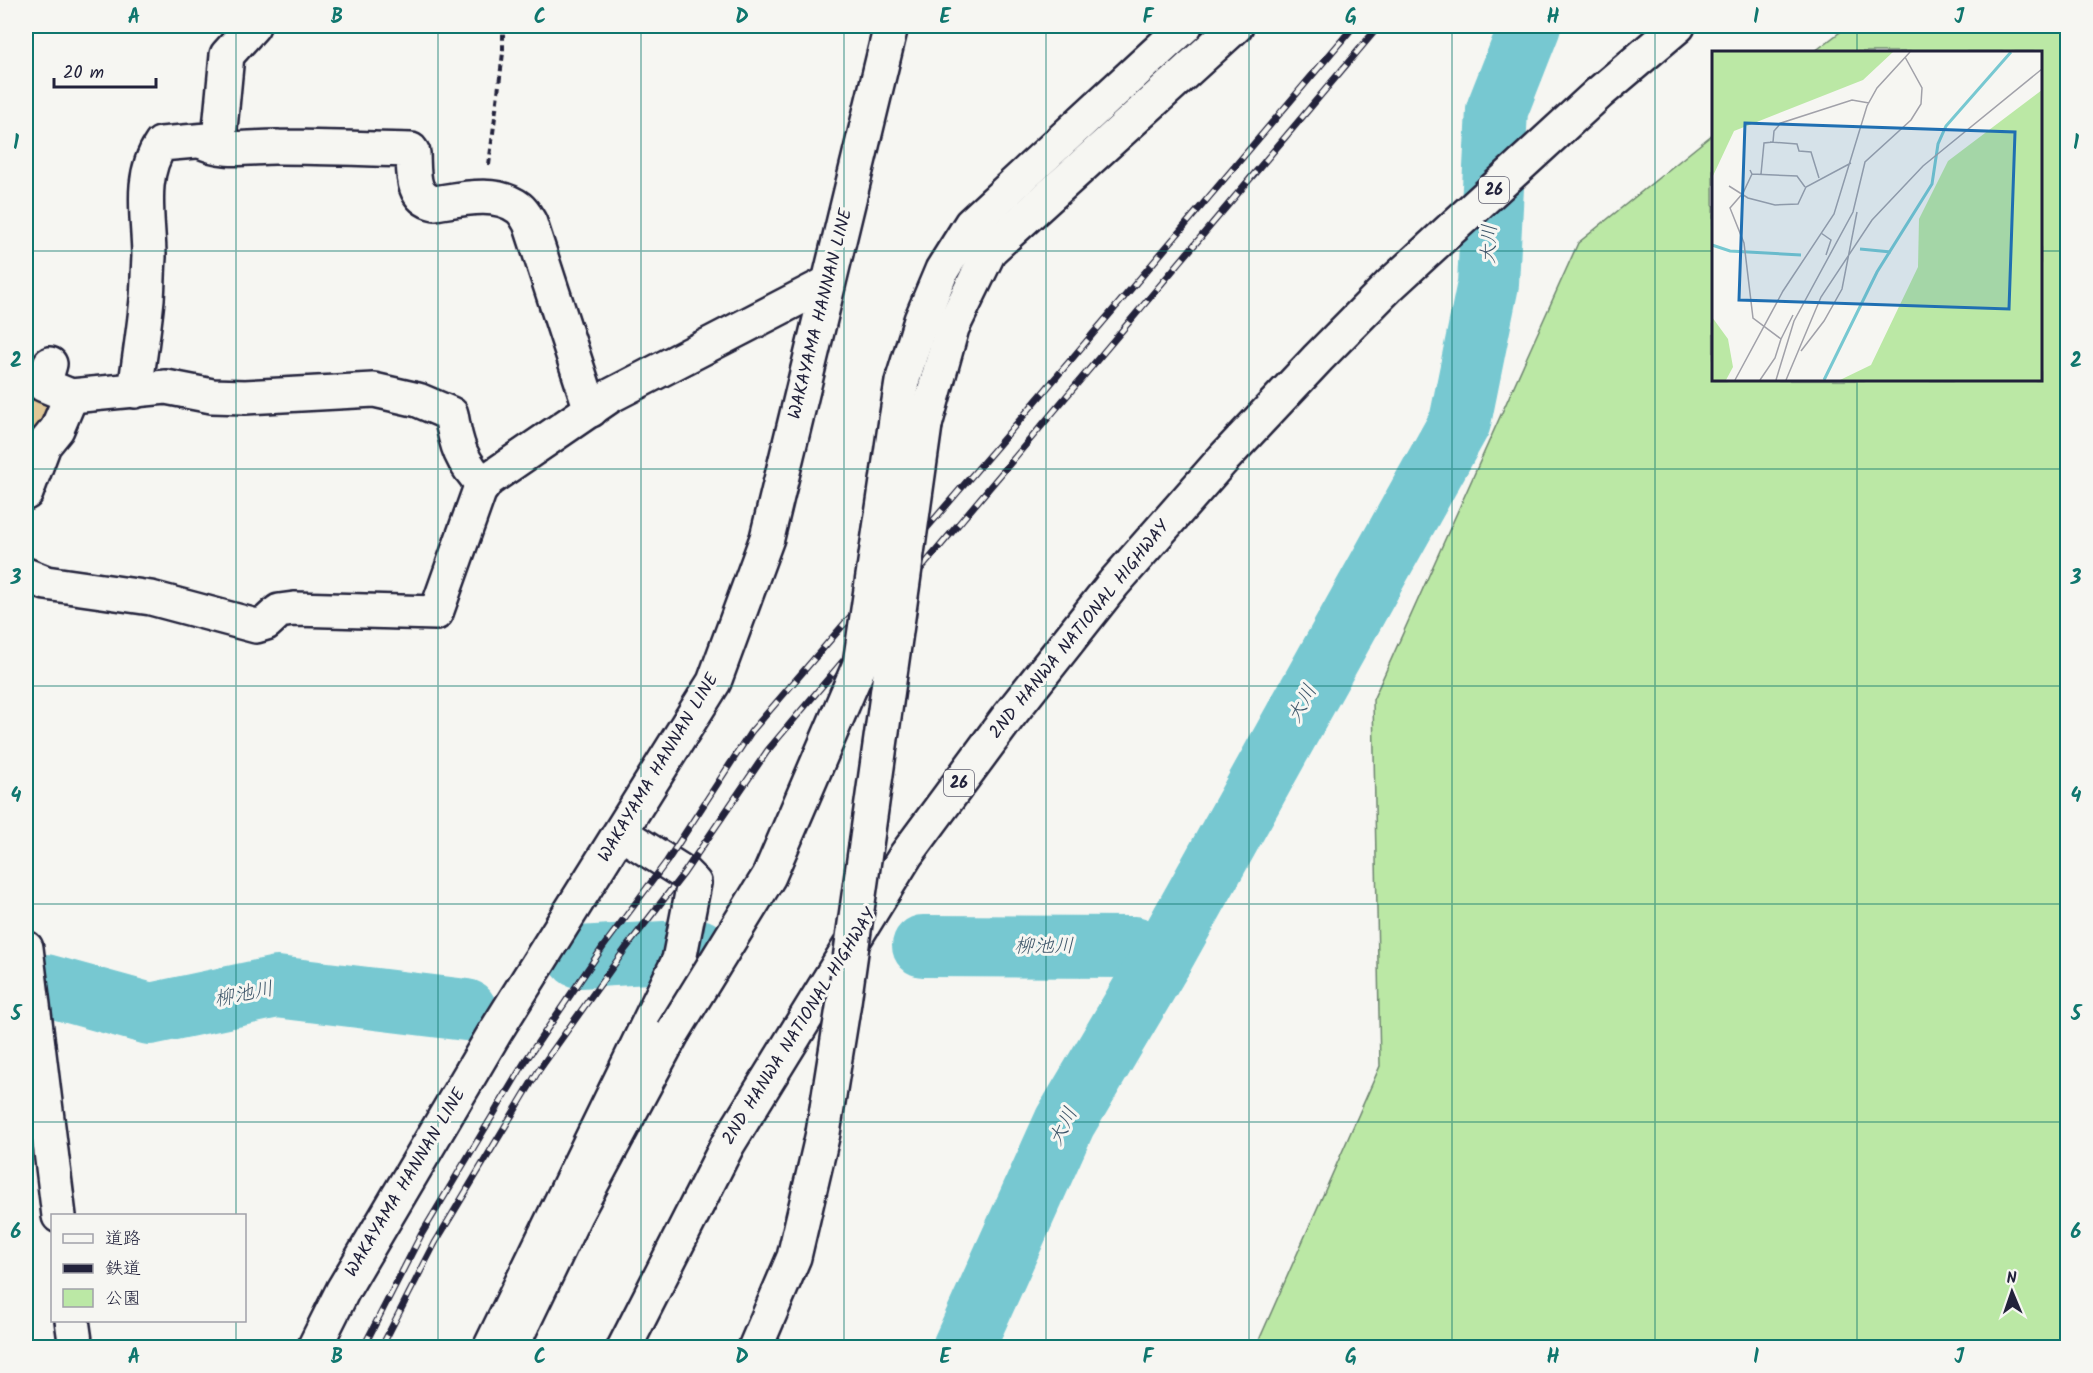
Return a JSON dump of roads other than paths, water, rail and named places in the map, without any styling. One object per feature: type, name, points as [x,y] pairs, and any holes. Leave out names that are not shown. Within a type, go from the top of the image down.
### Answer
[{"type":"main road","points":[[135,391],[147,299],[146,198],[153,154],[160,144],[219,139],[227,55],[254,26]]},
{"type":"main road","name":"WAKAYAMA HANNAN LINE","points":[[314,1347],[343,1290],[494,1034],[714,682],[767,538],[891,26]]},
{"type":"main road","points":[[755,1347],[794,1257],[823,1133],[844,1002],[910,422],[902,382],[921,320],[942,270],[971,224],[1185,26]]},
{"type":"main road","points":[[511,1347],[575,1215],[674,1032],[769,876],[860,664],[910,422],[990,250],[1236,26]]},
{"type":"main road","name":"2ND HANWA NATIONAL HIGHWAY","points":[[624,1347],[728,1144],[906,855],[1008,717],[1114,583],[1224,458],[1389,286],[1599,93],[1678,26]]},
{"type":"main road","points":[[201,141],[212,147],[232,148],[265,146],[411,150],[416,189],[421,198],[435,203],[473,198],[504,199],[521,209],[530,223],[591,410]]},
{"type":"main road","points":[[26,575],[46,583],[151,598],[255,626],[266,623],[279,611],[294,609],[436,613],[479,492],[486,481],[610,396],[828,283]]},
{"type":"main road","points":[[50,364],[44,385],[72,396],[166,387],[212,396],[245,397],[374,390],[418,400],[451,414],[454,435],[462,459],[470,472],[484,485]]},
{"type":"main road","points":[[26,493],[44,444],[57,429],[72,396]]},
{"type":"main road","points":[[490,1347],[681,952],[694,883],[667,861],[621,833]]},
{"type":"main road","points":[[30,977],[59,1214]]},
{"type":"main road","points":[[72,1322],[76,1347]]},
{"type":"waterway","name":"大川","points":[[963,1348],[1065,1122],[1162,958],[1460,422],[1488,284],[1497,110],[1530,26]]},
{"type":"waterway","name":"柳池川","points":[[923,946],[1134,947],[1162,958]]},
{"type":"waterway","name":"柳池川","points":[[579,957],[699,950]]},
{"type":"waterway","name":"柳池川","points":[[26,987],[45,985],[150,1014],[277,987],[466,1010]]},
{"type":"railway","points":[[363,1348],[421,1235],[526,1060],[603,947],[667,861],[751,732],[1019,421],[1354,26]]},
{"type":"railway","points":[[381,1348],[435,1243],[539,1070],[626,948],[684,873],[768,750],[1379,26]]}]
